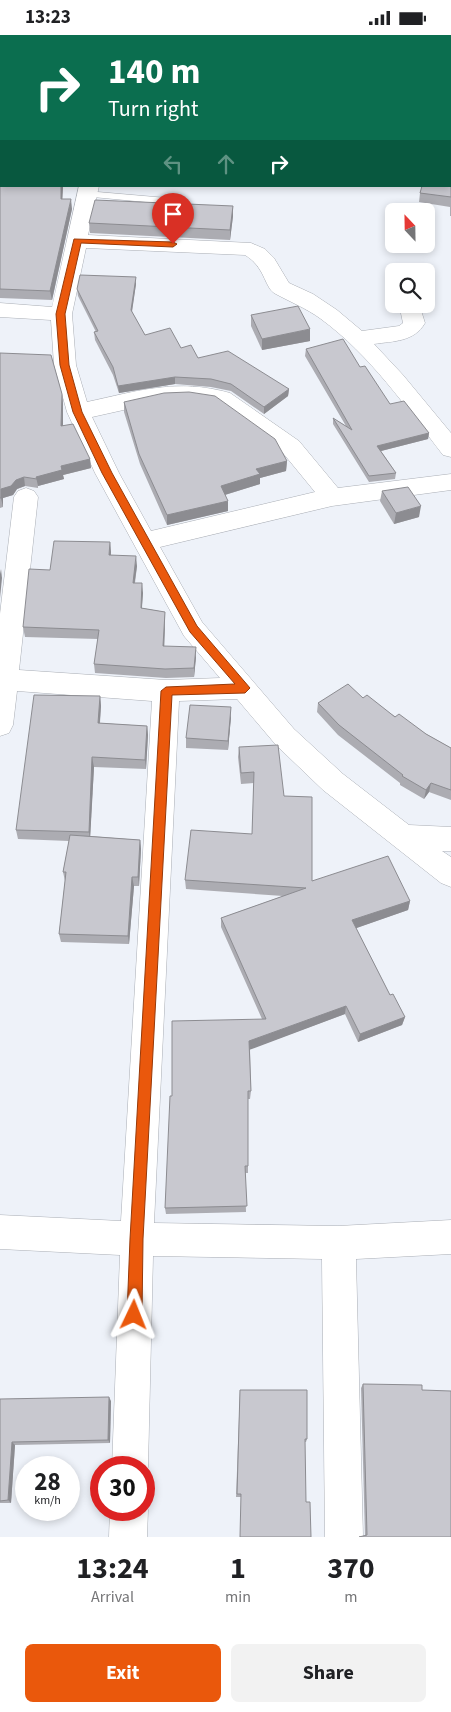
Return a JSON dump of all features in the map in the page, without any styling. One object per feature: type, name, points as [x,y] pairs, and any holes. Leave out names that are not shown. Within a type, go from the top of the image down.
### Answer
[{"type":"street","points":[[88,190],[61,314],[65,365],[78,412],[107,473],[193,629],[285,737],[333,782],[451,874]]},
{"type":"street","points":[[77,241],[244,247],[257,252],[269,262],[280,287],[308,299],[357,339],[410,397],[451,449]]},
{"type":"street","points":[[0,310],[61,314]]},
{"type":"street","points":[[357,339],[404,332],[411,328],[414,323],[411,313]]},
{"type":"street","points":[[78,412],[164,393],[189,392],[222,398],[292,447],[332,497]]},
{"type":"street","points":[[145,542],[332,497],[451,482]]},
{"type":"street","points":[[0,725],[3,680],[26,497]]},
{"type":"street","points":[[3,680],[166,691],[245,688]]},
{"type":"street","points":[[130,1456],[136,1239],[166,691]]},
{"type":"street","points":[[404,837],[451,839]]},
{"type":"street","points":[[0,1232],[136,1239],[339,1242],[451,1237]]},
{"type":"street","points":[[339,1242],[344,1537]]},
{"type":"street","points":[[128,1537],[129,1521]]},
{"type":"lane","points":[[88,190],[167,201]]},
{"type":"building","points":[[0,187],[61,187],[61,199],[71,199],[50,291],[0,289]]},
{"type":"building","points":[[422,187],[451,187],[451,197],[420,193]]},
{"type":"building","points":[[95,200],[233,206],[230,230],[89,223]]},
{"type":"building","points":[[80,275],[136,277],[131,310],[145,335],[170,328],[181,348],[191,345],[198,358],[228,351],[289,389],[264,407],[231,384],[211,379],[175,377],[118,386],[113,367],[94,332],[98,331],[77,289]]},
{"type":"building","points":[[298,306],[310,329],[262,339],[251,315]]},
{"type":"building","points":[[343,339],[360,367],[365,366],[390,404],[404,401],[429,433],[377,446],[396,473],[369,476],[333,418],[352,430],[306,349]]},
{"type":"building","points":[[0,353],[51,355],[62,394],[61,426],[73,424],[90,459],[61,466],[62,470],[36,477],[37,479],[24,477],[16,480],[11,486],[1,489],[1,498],[0,498]]},
{"type":"building","points":[[189,392],[215,396],[275,439],[287,461],[256,469],[260,474],[221,486],[228,501],[167,515],[139,454],[124,402],[164,393]]},
{"type":"building","points":[[408,487],[421,506],[396,513],[382,491]]},
{"type":"building","points":[[54,541],[110,542],[109,555],[136,556],[133,583],[142,583],[141,608],[165,612],[163,646],[196,647],[194,668],[165,669],[94,664],[99,630],[23,627],[29,569],[50,570]]},
{"type":"building","points":[[348,684],[363,698],[367,695],[395,717],[399,714],[426,734],[451,748],[451,790],[431,783],[426,790],[402,776],[339,725],[318,703]]},
{"type":"building","points":[[34,695],[100,696],[98,723],[147,726],[145,760],[92,757],[89,832],[16,830]]},
{"type":"building","points":[[190,705],[231,707],[228,741],[186,738]]},
{"type":"building","points":[[278,745],[284,796],[312,797],[312,881],[388,856],[410,901],[352,920],[390,995],[393,994],[405,1017],[360,1034],[346,1006],[249,1041],[251,1091],[248,1091],[248,1166],[245,1166],[247,1206],[165,1208],[170,1096],[172,1096],[172,1021],[266,1019],[221,918],[306,888],[185,880],[191,830],[252,834],[254,772],[241,773],[239,747]]},
{"type":"building","points":[[70,835],[140,840],[138,877],[132,877],[128,936],[59,934],[66,872],[63,872]]},
{"type":"building","points":[[363,1384],[422,1385],[422,1390],[451,1391],[451,1537],[359,1537],[367,1535]]},
{"type":"building","points":[[240,1390],[307,1390],[307,1439],[305,1439],[306,1502],[310,1502],[311,1537],[240,1537],[241,1494],[237,1494]]},
{"type":"building","points":[[109,1397],[108,1440],[12,1442],[8,1500],[0,1501],[0,1399]]},
{"type":"route","points":[[134,1315],[136,1239],[161,820],[166,691],[245,688],[193,629],[107,473],[78,412],[65,365],[61,314],[77,241],[173,244]]}]
